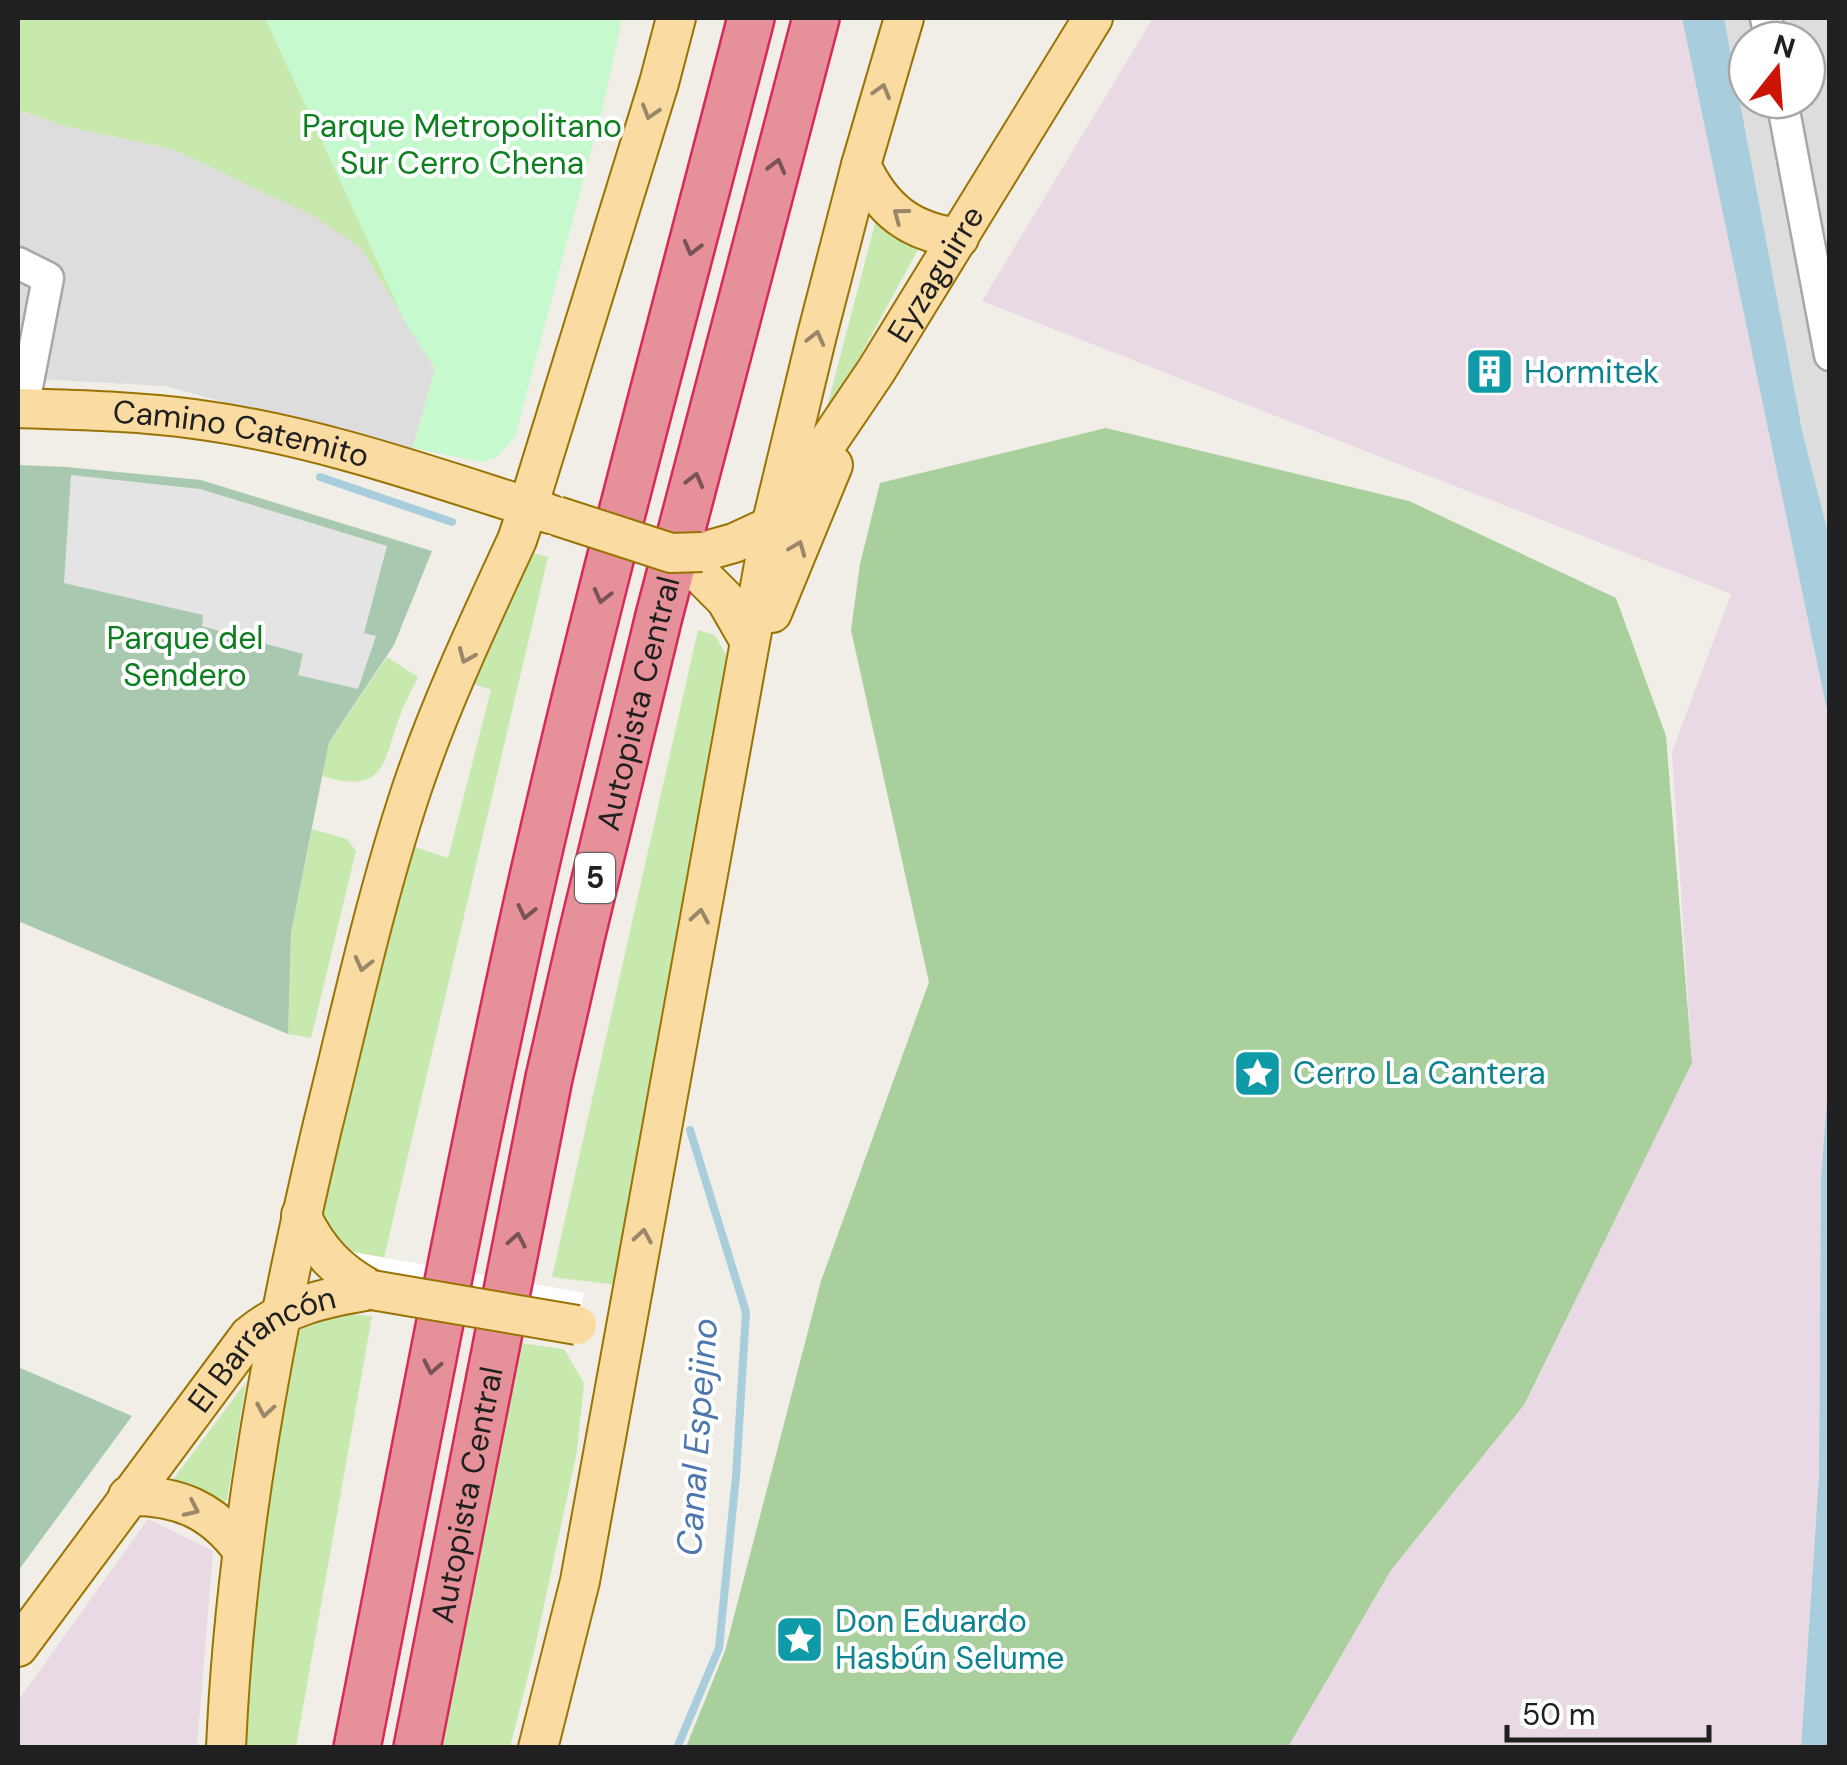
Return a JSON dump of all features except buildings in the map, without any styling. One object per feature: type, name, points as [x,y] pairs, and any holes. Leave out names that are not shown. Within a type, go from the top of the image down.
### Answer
[{"type":"highway","name":"Autopista Central","points":[[356,1748],[531,887],[751,18]]},
{"type":"highway","name":"Autopista Central","points":[[417,1748],[549,1078],[582,934],[654,635],[816,18]]},
{"type":"main road","points":[[226,1748],[242,1550],[282,1314],[335,1075],[400,826],[427,748],[504,567],[542,512],[676,18]]},
{"type":"main road","points":[[538,1748],[580,1582],[771,526],[861,166],[904,18]]},
{"type":"main road","name":"Eyzaguirre","points":[[771,526],[876,371],[1094,18]]},
{"type":"main road","points":[[861,166],[870,185],[898,216],[927,232],[960,238]]},
{"type":"main road","points":[[731,739],[798,546],[876,371]]},
{"type":"main road","name":"Camino Catemito","points":[[20,408],[148,414],[248,428],[351,452],[690,558]]},
{"type":"main road","points":[[462,485],[493,524],[504,567]]},
{"type":"main road","points":[[749,640],[726,600],[690,558],[734,544],[771,526]]},
{"type":"main road","points":[[302,1215],[320,1249],[351,1286]]},
{"type":"main road","name":"El Barrancón","points":[[18,1646],[249,1336],[282,1314],[351,1286],[626,1332]]},
{"type":"main road","points":[[128,1496],[156,1496],[189,1506],[218,1524],[242,1550]]},
{"type":"street","points":[[1789,120],[1816,204],[1830,354]]},
{"type":"street","points":[[18,263],[48,278],[20,408]]},
{"type":"shaded area","points":[[1153,18],[1682,18],[1829,720],[1830,1074],[1821,1178],[1819,1474],[1801,1747],[1288,1747],[1391,1570],[1524,1405],[1692,1063],[1672,752],[1731,594],[982,301]]},
{"type":"shaded area","points":[[1724,18],[1829,18],[1829,536],[1803,435],[1743,120],[1827,120],[1827,20],[1727,20],[1727,34]]},
{"type":"shaded area","points":[[18,110],[64,126],[172,149],[314,215],[361,248],[435,369],[411,454],[166,386],[18,378]]},
{"type":"shaded area","points":[[71,475],[200,489],[387,546],[364,633],[376,636],[358,689],[298,675],[303,654],[202,626],[203,615],[64,583]]},
{"type":"shaded area","points":[[148,1519],[213,1551],[197,1747],[18,1747],[18,1701]]},
{"type":"green space","name":"Parque Metropolitano Sur Cerro Chena","points":[[18,18],[622,18],[602,110],[435,369],[361,248],[314,216],[172,149],[64,126],[18,110]]},
{"type":"green space","name":"Parque Metropolitano Sur Cerro Chena","points":[[265,18],[622,18],[602,110],[515,437],[497,457],[482,462],[413,448],[435,369],[406,324]]},
{"type":"green space","points":[[877,216],[921,244],[822,426]]},
{"type":"green space","points":[[1106,428],[1409,501],[1616,598],[1666,736],[1692,1063],[1524,1405],[1391,1570],[1288,1747],[686,1747],[725,1651],[821,1281],[929,982],[851,630],[860,564],[880,483]]},
{"type":"green space","name":"Parque del Sendero","points":[[18,465],[201,480],[432,551],[394,645],[329,742],[291,933],[288,1034],[18,921]]},
{"type":"green space","points":[[530,552],[548,557],[384,1258],[347,1251],[319,1221],[403,843],[448,858],[491,690],[463,680]]},
{"type":"green space","points":[[698,630],[715,635],[731,665],[625,1286],[552,1277]]},
{"type":"green space","points":[[387,657],[418,677],[384,762],[364,780],[322,776],[329,742]]},
{"type":"green space","points":[[312,829],[347,839],[356,851],[311,1038],[288,1034],[291,933]]},
{"type":"green space","points":[[341,1314],[372,1316],[296,1747],[240,1748],[244,1656],[297,1335],[306,1323]]},
{"type":"green space","points":[[507,1341],[564,1349],[584,1383],[577,1451],[510,1747],[431,1748]]},
{"type":"green space","points":[[18,1367],[132,1416],[18,1571]]},
{"type":"green space","points":[[246,1382],[227,1500],[218,1507],[172,1481]]},
{"type":"water","points":[[1682,18],[1724,18],[1727,120],[1743,120],[1803,435],[1829,536],[1829,720]]},
{"type":"water","points":[[1829,1074],[1830,1747],[1801,1748],[1819,1474],[1821,1178]]},
{"type":"pier","points":[[347,1251],[584,1293],[574,1346],[352,1310]]},
{"type":"waterway","points":[[320,477],[452,522]]},
{"type":"waterway","name":"Canal Espejino","points":[[677,1748],[719,1648],[736,1476],[746,1312],[690,1130]]},
{"type":"place","name":"Hormitek","points":[[1489,372]]},
{"type":"place","name":"Cerro La Cantera","points":[[1258,1073]]},
{"type":"place","name":"Don Eduardo Hasbún Selume","points":[[800,1639]]}]
